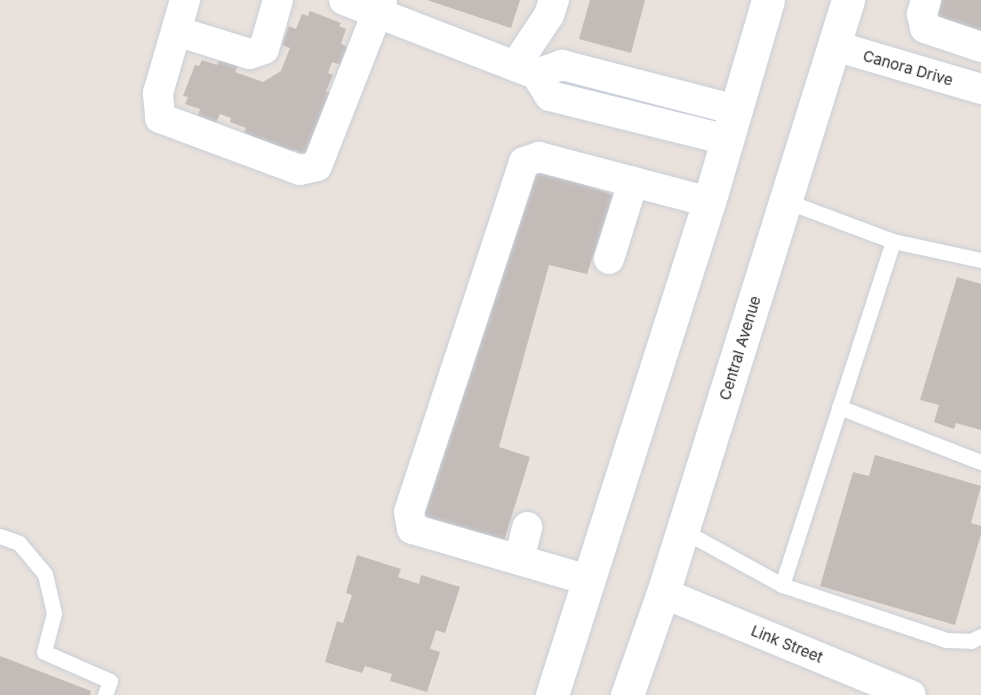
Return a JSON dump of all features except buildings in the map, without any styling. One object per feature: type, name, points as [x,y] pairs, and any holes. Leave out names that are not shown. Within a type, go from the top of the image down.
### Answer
[{"type":"main road","points":[[552,695],[709,202],[768,0]]},
{"type":"main road","name":"Central Avenue","points":[[627,695],[663,593],[836,46],[848,0]]},
{"type":"street","points":[[185,0],[158,93],[160,118],[300,170],[317,166],[380,5]]},
{"type":"street","points":[[176,31],[250,54],[264,49],[278,0]]},
{"type":"street","points":[[344,0],[380,5],[525,70],[550,96],[732,125]]},
{"type":"street","points":[[525,70],[554,0]]},
{"type":"street","points":[[926,0],[922,14],[925,28],[981,47]]},
{"type":"street","name":"Canora Drive","points":[[836,46],[981,89]]},
{"type":"street","points":[[588,580],[412,529],[409,512],[524,162],[539,157],[709,202]]},
{"type":"street","points":[[609,259],[633,182]]},
{"type":"street","points":[[519,560],[528,527]]},
{"type":"street","name":"Link Street","points":[[663,593],[911,695]]},
{"type":"lane","points":[[786,201],[893,241],[981,260]]},
{"type":"lane","points":[[782,585],[893,241]]},
{"type":"lane","points":[[839,407],[981,462]]},
{"type":"lane","points":[[682,530],[782,585],[946,640],[971,641],[981,636]]},
{"type":"lane","points":[[0,536],[19,543],[45,574],[54,613],[44,652],[110,681],[105,695]]}]
